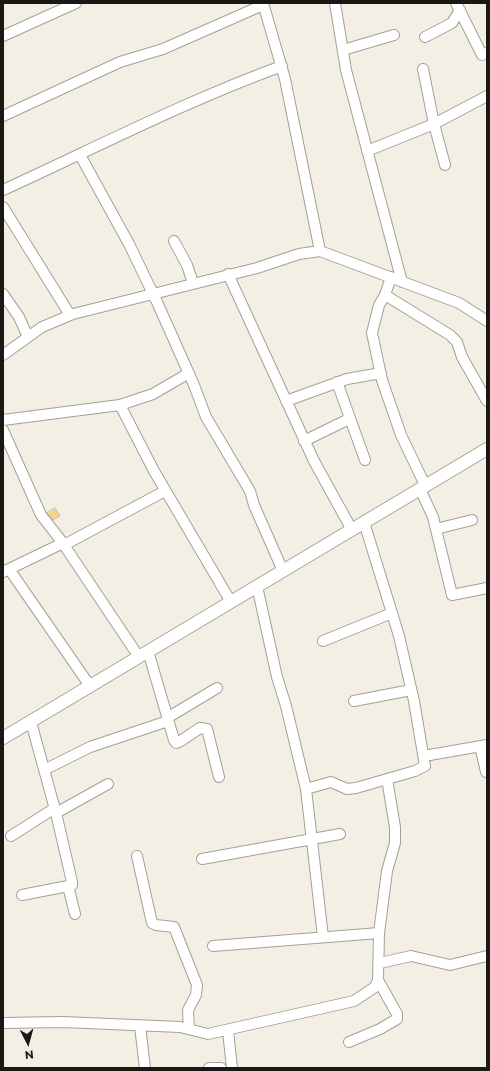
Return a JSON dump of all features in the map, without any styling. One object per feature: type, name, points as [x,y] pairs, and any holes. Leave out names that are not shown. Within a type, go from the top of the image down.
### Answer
[{"type":"main road","points":[[4,736],[31,722],[487,448]]},
{"type":"street","points":[[3,36],[76,3]]},
{"type":"street","points":[[335,3],[346,70],[402,282]]},
{"type":"street","points":[[3,116],[120,62],[163,49],[263,4],[282,66],[320,251]]},
{"type":"street","points":[[425,38],[452,23],[458,7]]},
{"type":"street","points":[[458,7],[482,55],[487,53]]},
{"type":"street","points":[[343,50],[394,35]]},
{"type":"street","points":[[3,190],[229,87],[282,66]]},
{"type":"street","points":[[422,70],[445,165]]},
{"type":"street","points":[[367,151],[434,124],[487,96]]},
{"type":"street","points":[[80,155],[129,244],[189,373],[206,417],[250,491],[254,505],[283,571]]},
{"type":"street","points":[[3,208],[70,315]]},
{"type":"street","points":[[174,241],[187,265],[192,283]]},
{"type":"street","points":[[3,355],[42,328],[70,315],[263,266],[299,254],[320,251],[390,279],[459,303],[487,321]]},
{"type":"street","points":[[228,274],[304,441],[352,530]]},
{"type":"street","points":[[390,279],[379,305],[372,333],[381,373],[401,435],[423,487],[433,517],[452,595],[487,588]]},
{"type":"street","points":[[385,293],[450,335],[457,342],[462,357],[487,401]]},
{"type":"street","points":[[3,294],[19,318],[28,337]]},
{"type":"street","points":[[3,348],[15,346]]},
{"type":"street","points":[[3,420],[120,405],[153,394],[189,373]]},
{"type":"street","points":[[286,401],[337,382],[381,373]]},
{"type":"street","points":[[337,382],[349,419],[365,460]]},
{"type":"street","points":[[120,405],[165,491],[231,602]]},
{"type":"street","points":[[304,441],[349,419]]},
{"type":"street","points":[[3,430],[6,445],[41,515],[64,544],[144,654],[176,743],[200,728],[207,729],[219,777]]},
{"type":"street","points":[[90,686],[6,570],[64,544],[165,491]]},
{"type":"street","points":[[436,529],[472,520]]},
{"type":"street","points":[[306,789],[331,782],[348,789],[356,788],[422,768],[425,763],[399,636],[364,522]]},
{"type":"street","points":[[257,586],[277,677],[286,706],[306,789],[323,937]]},
{"type":"street","points":[[323,641],[392,613]]},
{"type":"street","points":[[44,770],[90,747],[168,720],[217,688]]},
{"type":"street","points":[[354,701],[411,690]]},
{"type":"street","points":[[22,895],[72,885],[55,810],[31,722]]},
{"type":"street","points":[[424,756],[484,746],[486,772]]},
{"type":"street","points":[[3,1023],[63,1022],[180,1027],[208,1034],[228,1031],[354,1001],[375,987],[378,980],[380,963],[379,933],[387,871],[395,843],[395,827],[387,779]]},
{"type":"street","points":[[11,836],[55,810],[108,784]]},
{"type":"street","points":[[202,860],[340,834]]},
{"type":"street","points":[[137,856],[152,923],[156,925],[174,927],[197,985],[196,995],[188,1010],[189,1029]]},
{"type":"street","points":[[68,886],[75,914]]},
{"type":"street","points":[[214,946],[379,933]]},
{"type":"street","points":[[380,963],[411,956],[450,965],[487,956]]},
{"type":"street","points":[[349,1042],[388,1025],[396,1019],[397,1014],[378,980]]},
{"type":"street","points":[[140,1026],[145,1068]]},
{"type":"street","points":[[228,1031],[232,1068]]},
{"type":"street","points":[[209,1068],[221,1068]]},
{"type":"building","points":[[55,508],[60,516],[53,520],[47,513]]}]
